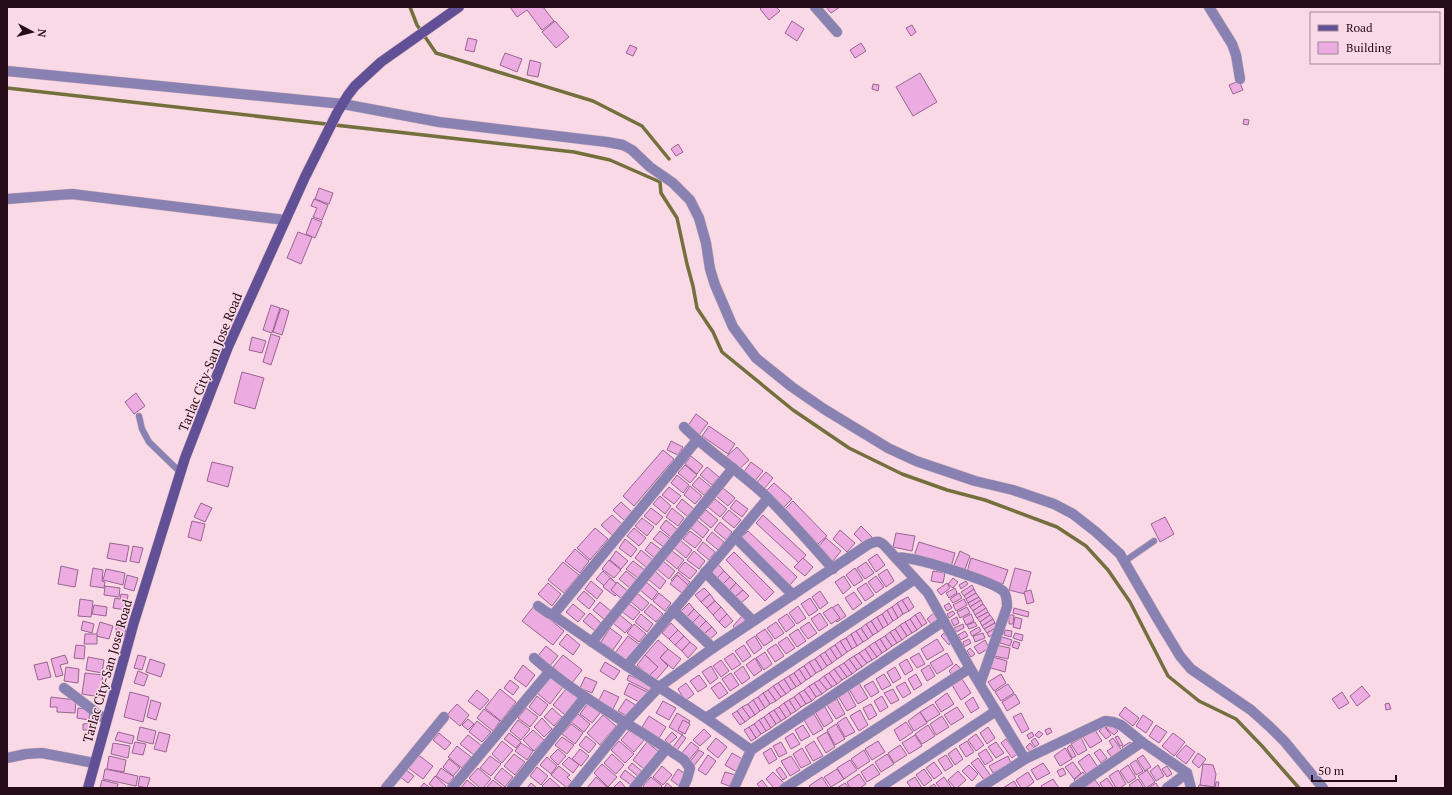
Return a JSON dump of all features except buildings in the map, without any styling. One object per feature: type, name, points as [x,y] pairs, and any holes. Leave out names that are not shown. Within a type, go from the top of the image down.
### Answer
[{"type":"main road","name":"Tarlac City-San Jose Road","points":[[88,788],[134,622],[181,473],[228,347],[304,177],[340,108],[348,94],[355,86],[381,62],[459,7]]},
{"type":"street","points":[[815,7],[836,32]]},
{"type":"street","points":[[1209,7],[1232,44],[1236,55],[1240,79]]},
{"type":"street","points":[[7,71],[340,108],[623,145],[673,183],[690,200],[699,218],[715,285],[733,328],[756,358],[792,387],[824,409],[888,448],[916,461],[975,481],[1012,490],[1047,502],[1073,514],[1113,546],[1125,562],[1180,656],[1191,669],[1251,710],[1270,727],[1295,753],[1323,788]]},
{"type":"street","points":[[7,199],[72,194],[285,220]]},
{"type":"street","points":[[684,427],[697,440],[768,498],[833,569]]},
{"type":"street","points":[[553,615],[697,440]]},
{"type":"street","points":[[592,642],[733,468]]},
{"type":"street","points":[[626,666],[768,498]]},
{"type":"street","points":[[735,537],[793,595]]},
{"type":"street","points":[[573,788],[626,722],[659,687],[753,621],[869,544],[876,542],[881,543],[928,593],[970,668],[1025,759]]},
{"type":"street","points":[[896,558],[911,559],[951,570],[989,583],[1005,593],[1007,607],[980,684]]},
{"type":"street","points":[[705,572],[753,621]]},
{"type":"street","points":[[706,718],[915,579]]},
{"type":"street","points":[[538,606],[706,718],[751,750]]},
{"type":"street","points":[[673,610],[713,648]]},
{"type":"street","points":[[734,788],[751,750],[944,621]]},
{"type":"street","points":[[534,658],[549,672],[585,697],[684,760],[689,765],[688,779],[683,788]]},
{"type":"street","points":[[785,788],[970,668]]},
{"type":"street","points":[[452,788],[549,672]]},
{"type":"street","points":[[64,688],[106,720]]},
{"type":"street","points":[[512,788],[585,697]]},
{"type":"street","points":[[879,788],[996,711]]},
{"type":"street","points":[[386,788],[444,717]]},
{"type":"street","points":[[980,788],[1025,759],[1105,721],[1121,725],[1142,742],[1187,773],[1191,788]]},
{"type":"street","points":[[1074,788],[1142,742]]},
{"type":"street","points":[[634,788],[667,748]]},
{"type":"street","points":[[7,758],[26,754],[42,753],[94,763]]},
{"type":"street","points":[[1167,788],[1187,773]]},
{"type":"lane","points":[[139,416],[142,428],[149,442],[181,473]]},
{"type":"lane","points":[[1125,562],[1154,541]]},
{"type":"waterway","points":[[410,7],[417,25],[436,53],[593,101],[642,126],[669,159]]},
{"type":"waterway","points":[[7,88],[574,152],[610,160],[660,182],[661,193],[677,218],[697,308],[713,332],[722,352],[793,410],[849,448],[902,474],[947,490],[985,500],[1057,527],[1086,546],[1108,570],[1130,602],[1168,676],[1199,701],[1236,719],[1299,788]]}]
